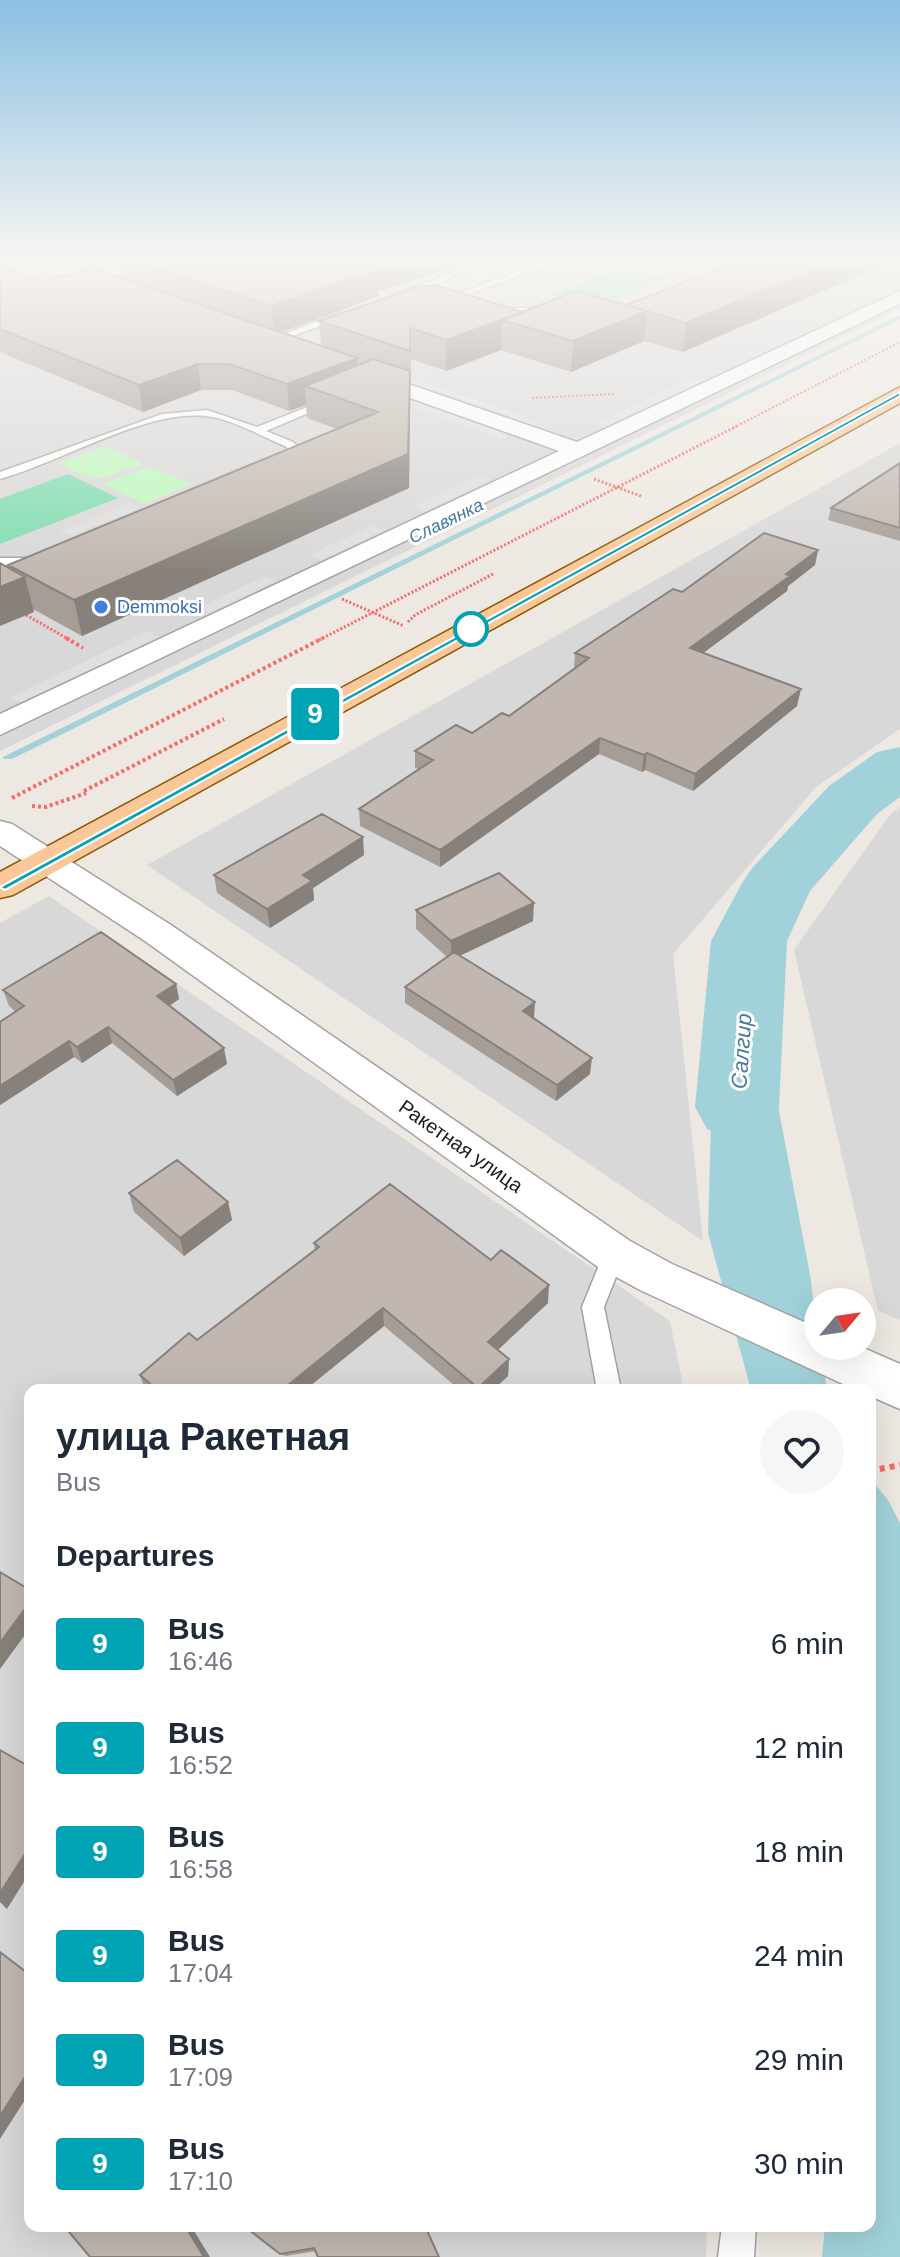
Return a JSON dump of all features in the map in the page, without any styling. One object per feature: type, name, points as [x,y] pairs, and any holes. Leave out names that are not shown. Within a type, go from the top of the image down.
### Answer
[{"type":"main road","points":[[0,887],[900,394]]},
{"type":"street","points":[[0,726],[758,365]]},
{"type":"street","points":[[339,367],[374,384],[580,451]]},
{"type":"street","name":"Ракетная улица","points":[[0,831],[158,933],[614,1254],[656,1277],[900,1387]]},
{"type":"lane","points":[[255,431],[338,398]]},
{"type":"lane","points":[[0,476],[175,415],[209,414],[298,451],[294,457],[265,469]]},
{"type":"lane","points":[[0,562],[34,564],[48,558]]},
{"type":"lane","points":[[608,1384],[593,1307],[614,1254]]},
{"type":"lane","points":[[736,2257],[738,2232]]},
{"type":"path","points":[[11,798],[854,365]]},
{"type":"path","points":[[521,397],[563,398],[624,391]]},
{"type":"path","points":[[614,487],[641,496]]},
{"type":"path","points":[[348,602],[405,625],[391,632]]},
{"type":"path","points":[[26,615],[119,669]]},
{"type":"path","points":[[84,791],[223,719]]},
{"type":"path","points":[[876,1470],[900,1465]]},
{"type":"shaded area","points":[[0,365],[785,365],[0,751]]},
{"type":"shaded area","points":[[355,365],[372,365],[541,422],[533,426]]},
{"type":"shaded area","points":[[690,378],[702,381],[608,427],[595,423]]},
{"type":"shaded area","points":[[397,393],[512,434],[502,439],[386,397]]},
{"type":"shaded area","points":[[900,443],[900,729],[816,787],[673,954],[703,1241],[147,865]]},
{"type":"shaded area","points":[[478,475],[490,480],[424,512],[412,507]]},
{"type":"shaded area","points":[[130,503],[140,508],[70,536],[60,531]]},
{"type":"shaded area","points":[[372,526],[383,531],[321,560],[309,555]]},
{"type":"shaded area","points":[[265,576],[275,581],[208,613],[198,608]]},
{"type":"shaded area","points":[[147,631],[158,637],[20,703],[10,698]]},
{"type":"shaded area","points":[[900,807],[900,1320],[878,1311],[876,1288],[873,1288],[794,950],[889,816]]},
{"type":"shaded area","points":[[49,896],[670,1321],[683,1384],[24,1384],[24,2232],[707,2232],[706,2257],[0,2257],[0,923]]},
{"type":"green space","points":[[106,446],[141,462],[141,466],[98,478],[58,463]]},
{"type":"green space","points":[[145,468],[156,469],[192,484],[145,504],[106,486],[106,483]]},
{"type":"green space","points":[[68,474],[118,498],[0,544],[0,499]]},
{"type":"water","points":[[715,969],[770,1006],[776,1095],[812,1288],[804,1288],[804,1360],[822,1360],[826,1384],[749,1384],[708,1233]]},
{"type":"water","points":[[876,1485],[900,1523],[900,2257],[822,2257],[824,2232],[876,2232]]},
{"type":"building","points":[[90,365],[194,365],[139,385]]},
{"type":"building","points":[[233,365],[337,365],[287,384]]},
{"type":"building","points":[[357,365],[393,365],[410,371],[408,454],[74,600],[8,565],[378,412],[305,386]]},
{"type":"building","points":[[900,463],[900,528],[831,508]]},
{"type":"building","points":[[764,533],[818,550],[786,574],[790,576],[690,648],[801,689],[695,774],[647,753],[644,755],[600,738],[440,850],[359,809],[433,760],[415,751],[456,725],[472,733],[502,713],[509,716],[589,658],[575,653],[673,589],[682,592]]},
{"type":"building","points":[[0,563],[25,577],[0,587]]},
{"type":"building","points":[[322,814],[363,837],[303,875],[312,881],[267,909],[214,875]]},
{"type":"building","points":[[499,873],[534,903],[451,941],[416,910]]},
{"type":"building","points":[[101,932],[176,984],[157,996],[224,1048],[173,1080],[108,1027],[77,1047],[69,1041],[0,1086],[0,1022],[24,1006],[3,990]]},
{"type":"building","points":[[454,952],[535,1002],[523,1011],[592,1058],[557,1085],[405,987]]},
{"type":"building","points":[[177,1160],[228,1202],[180,1238],[129,1193]]},
{"type":"building","points":[[390,1184],[491,1260],[501,1250],[549,1285],[488,1342],[509,1359],[482,1384],[473,1384],[383,1308],[289,1384],[150,1384],[140,1375],[189,1333],[197,1340],[319,1247],[314,1243]]},
{"type":"building","points":[[0,1572],[24,1586],[24,1610],[0,1643]]},
{"type":"building","points":[[0,1750],[24,1764],[24,1855],[0,1893]]},
{"type":"building","points":[[0,1952],[24,1970],[24,2078],[0,2116]]},
{"type":"building","points":[[69,2232],[189,2232],[204,2257],[90,2257]]},
{"type":"building","points":[[252,2232],[428,2232],[439,2257],[318,2257],[314,2248],[280,2254]]},
{"type":"waterway","name":"Славянка","points":[[8,757],[802,365]]},
{"type":"waterway","name":"Салгир","points":[[737,1107],[749,941],[778,883],[853,800],[900,766]]},
{"type":"bus line","name":"9","points":[[0,887],[900,394]]},
{"type":"place","name":"Demmoksi","points":[[101,607]]}]
